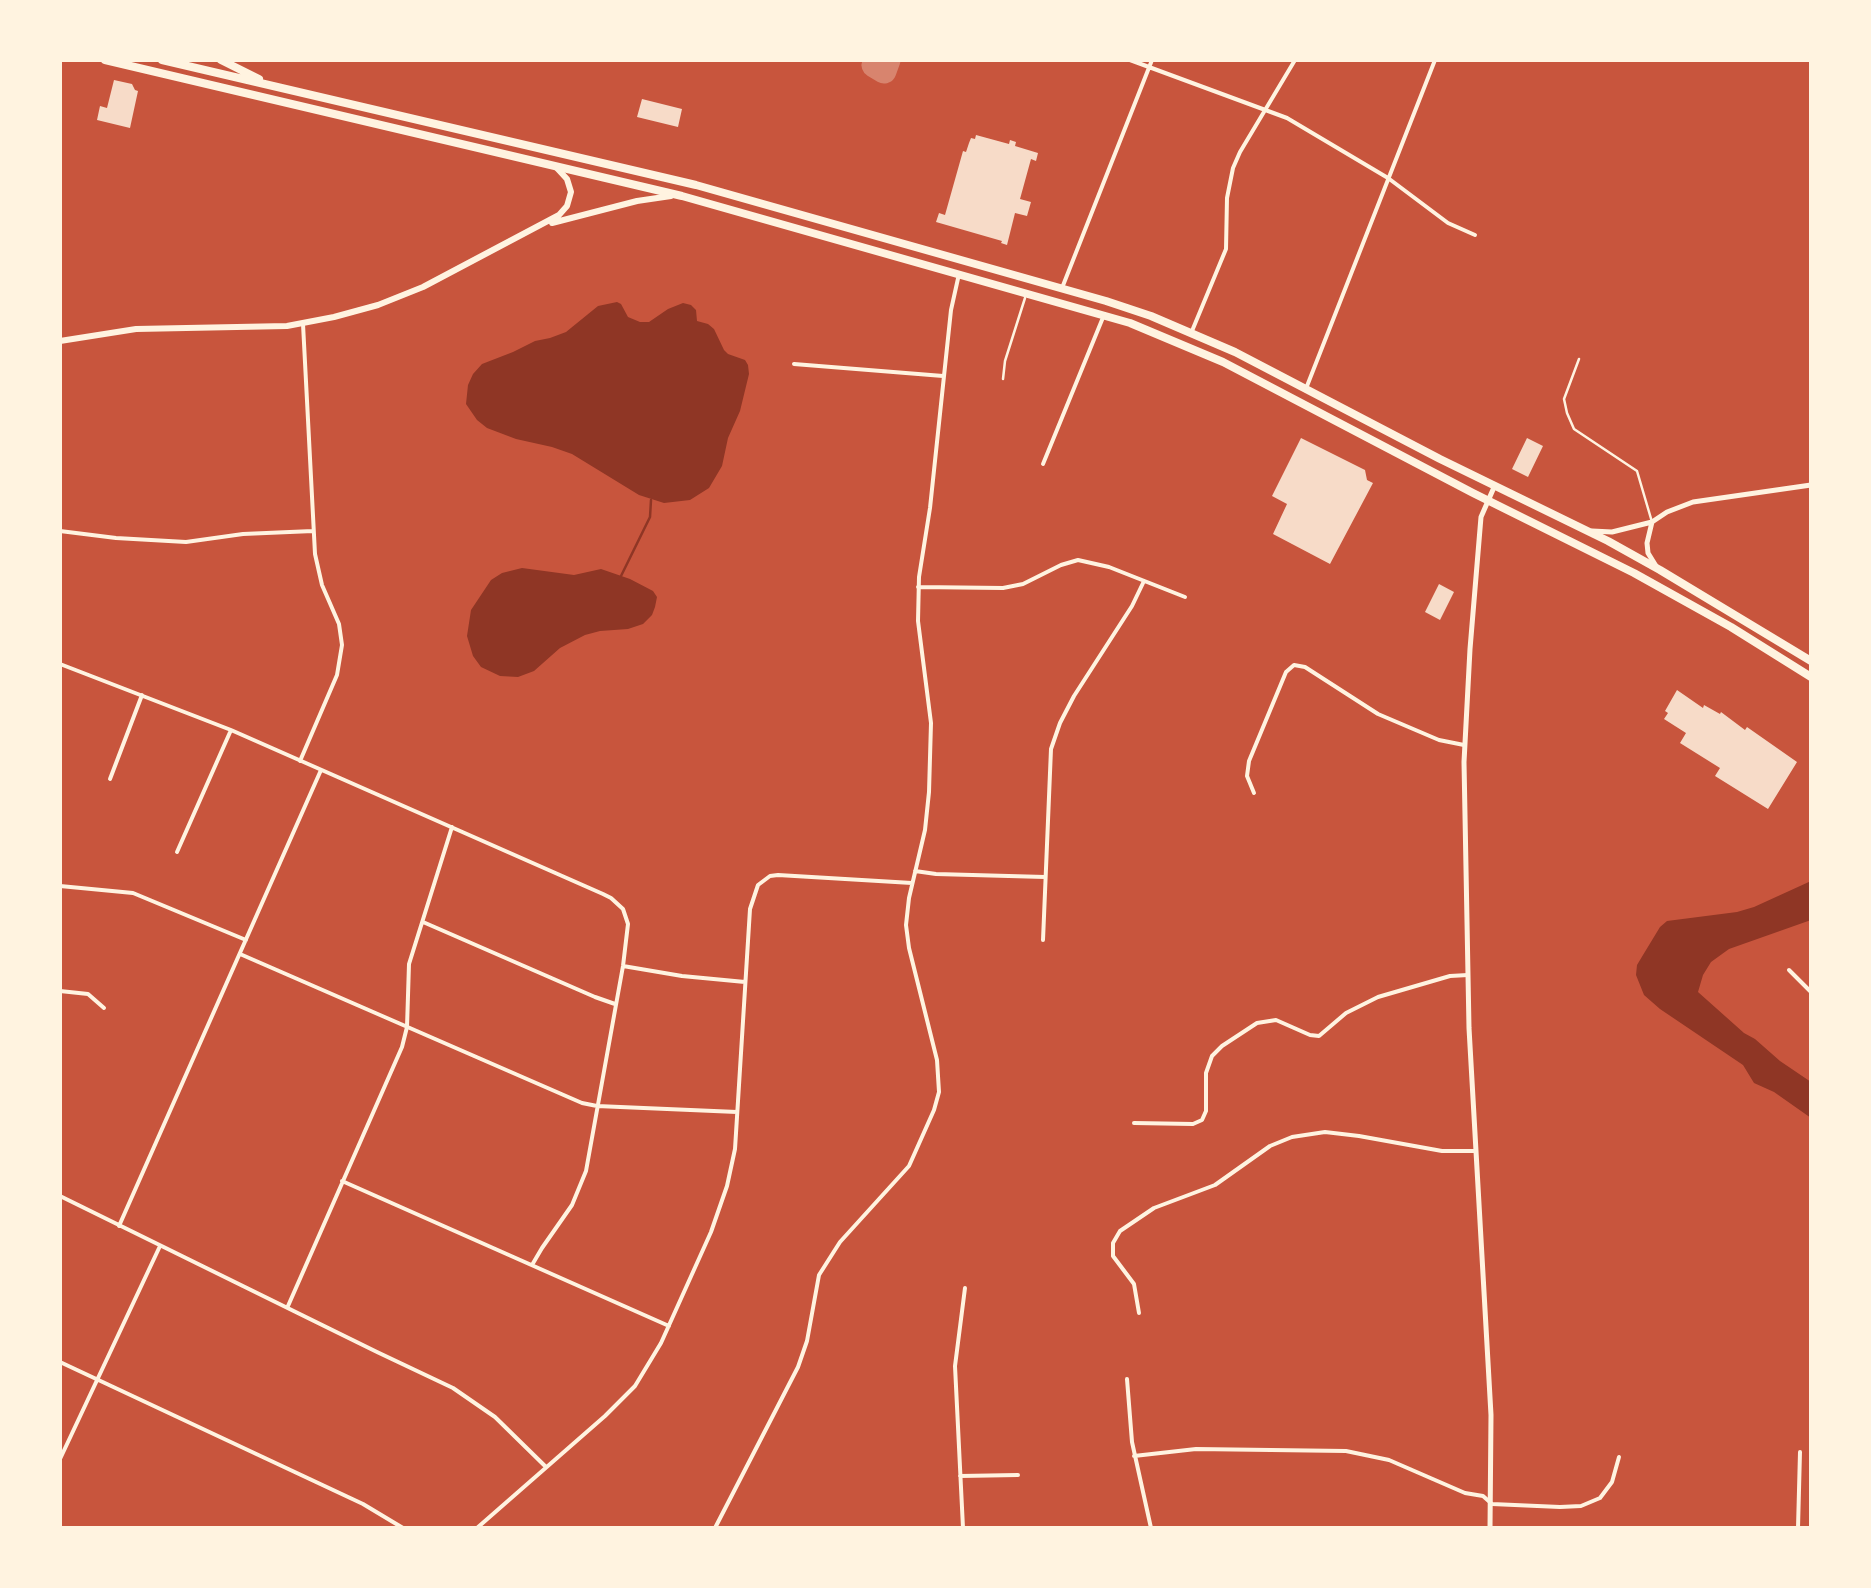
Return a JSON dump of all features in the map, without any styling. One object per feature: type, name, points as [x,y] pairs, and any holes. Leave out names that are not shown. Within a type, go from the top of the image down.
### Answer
[{"type":"highway","points":[[106,60],[682,196],[1153,332],[1212,357],[1682,599],[1811,676]]},
{"type":"highway","points":[[162,60],[683,181],[1106,301],[1192,332],[1584,529],[1811,661]]},
{"type":"highway","points":[[220,60],[286,89]]},
{"type":"main road","points":[[60,342],[136,329],[303,324],[407,294],[564,212],[570,200],[570,186],[554,166]]},
{"type":"main road","points":[[546,224],[638,201],[682,196]]},
{"type":"street","points":[[1130,60],[1287,118],[1388,178],[1448,223],[1475,236]]},
{"type":"street","points":[[1062,289],[1152,60]]},
{"type":"street","points":[[1192,332],[1226,249],[1227,198],[1233,168],[1295,60]]},
{"type":"street","points":[[1306,388],[1435,60]]},
{"type":"street","points":[[715,1528],[803,1354],[816,1286],[825,1264],[840,1242],[910,1166],[937,1102],[937,1060],[907,936],[907,912],[928,804],[931,737],[918,622],[918,587],[958,274]]},
{"type":"street","points":[[1044,464],[1104,315]]},
{"type":"street","points":[[300,760],[337,675],[341,654],[339,624],[316,566],[303,324]]},
{"type":"street","points":[[794,364],[944,376]]},
{"type":"street","points":[[1584,529],[1612,532],[1652,522],[1693,502],[1811,485]]},
{"type":"street","points":[[1490,1528],[1490,1415],[1468,975],[1464,745],[1482,517],[1495,486]]},
{"type":"street","points":[[1652,522],[1648,554],[1660,570]]},
{"type":"street","points":[[60,532],[186,542],[243,534],[313,531]]},
{"type":"street","points":[[918,587],[979,590],[1013,586],[1078,560],[1109,567],[1186,597]]},
{"type":"street","points":[[1042,940],[1049,764],[1055,735],[1074,696],[1144,581]]},
{"type":"street","points":[[60,664],[300,760],[611,898],[623,910],[628,924],[588,1160],[578,1194],[532,1266]]},
{"type":"street","points":[[1254,793],[1246,776],[1249,761],[1286,672],[1294,665],[1305,667],[1392,721],[1464,745]]},
{"type":"street","points":[[110,779],[142,695]]},
{"type":"street","points":[[177,852],[231,730]]},
{"type":"street","points":[[120,1226],[321,770]]},
{"type":"street","points":[[287,1308],[402,1047],[407,1027],[408,974],[452,828]]},
{"type":"street","points":[[915,870],[1045,877]]},
{"type":"street","points":[[476,1528],[616,1406],[655,1356],[669,1326],[722,1201],[733,1161],[751,900],[763,880],[787,874],[912,883]]},
{"type":"street","points":[[60,886],[133,893],[246,940]]},
{"type":"street","points":[[423,922],[615,1004]]},
{"type":"street","points":[[240,954],[574,1101],[597,1106],[737,1112]]},
{"type":"street","points":[[622,966],[745,982]]},
{"type":"street","points":[[1789,970],[1811,992]]},
{"type":"street","points":[[1134,1123],[1187,1124],[1202,1120],[1206,1112],[1206,1073],[1212,1056],[1256,1023],[1276,1020],[1319,1036],[1346,1013],[1378,997],[1450,976],[1468,975]]},
{"type":"street","points":[[60,991],[88,994],[104,1008]]},
{"type":"street","points":[[1139,1313],[1134,1284],[1113,1256],[1120,1230],[1154,1208],[1214,1184],[1270,1146],[1292,1137],[1325,1132],[1430,1150],[1475,1151]]},
{"type":"street","points":[[342,1181],[669,1326]]},
{"type":"street","points":[[60,1196],[464,1394],[504,1424],[546,1467]]},
{"type":"street","points":[[60,1459],[160,1246]]},
{"type":"street","points":[[963,1528],[955,1353],[965,1288]]},
{"type":"street","points":[[60,1362],[363,1504],[403,1528]]},
{"type":"street","points":[[1127,1378],[1134,1456],[1150,1528]]},
{"type":"street","points":[[1134,1456],[1196,1449],[1358,1452],[1483,1496],[1492,1504],[1560,1507],[1581,1506],[1606,1491],[1619,1457]]},
{"type":"street","points":[[1798,1528],[1800,1452]]},
{"type":"street","points":[[960,1476],[1018,1475]]},
{"type":"lane","points":[[1002,379],[1026,293]]},
{"type":"lane","points":[[1579,359],[1564,399],[1566,413],[1574,430],[1637,472],[1652,522]]},
{"type":"shaded area","points":[[617,302],[628,317],[640,322],[649,322],[683,303],[691,305],[697,321],[714,329],[724,350],[748,365],[740,411],[728,438],[722,466],[709,488],[690,500],[664,503],[639,495],[572,454],[487,428],[466,404],[468,385],[482,364],[566,332],[598,306]]},
{"type":"shaded area","points":[[522,568],[574,575],[601,569],[653,591],[657,597],[655,607],[643,624],[585,635],[560,648],[534,671],[518,677],[500,676],[481,667],[473,656],[467,636],[471,610],[491,580]]},
{"type":"shaded area","points":[[1811,881],[1811,920],[1729,949],[1711,962],[1698,992],[1744,1033],[1811,1082],[1811,1118],[1754,1083],[1743,1065],[1660,1009],[1644,995],[1636,975],[1637,965],[1667,921],[1737,912]]},
{"type":"building","points":[[114,80],[132,84],[138,91],[130,128],[97,120],[100,106],[107,108]]},
{"type":"building","points":[[642,99],[682,109],[678,127],[637,117]]},
{"type":"building","points":[[976,135],[1009,144],[1010,140],[1016,142],[1015,146],[1038,153],[1036,161],[1031,159],[1020,199],[1031,202],[1027,216],[1015,213],[1007,245],[936,222],[939,213],[945,215],[963,151]]},
{"type":"building","points":[[1301,438],[1365,470],[1367,480],[1373,483],[1330,564],[1273,534],[1287,504],[1272,496]]},
{"type":"building","points":[[1527,438],[1543,446],[1528,477],[1512,469]]},
{"type":"building","points":[[1439,584],[1454,592],[1440,620],[1425,612]]},
{"type":"building","points":[[1677,690],[1703,708],[1704,705],[1721,712],[1745,730],[1747,727],[1797,762],[1768,809],[1715,776],[1720,768],[1680,743],[1686,733],[1664,719]]},
{"type":"waterway","points":[[621,576],[650,517],[651,500]]},
{"type":"taxiway","points":[[876,60],[874,65],[884,71],[888,60]]}]
